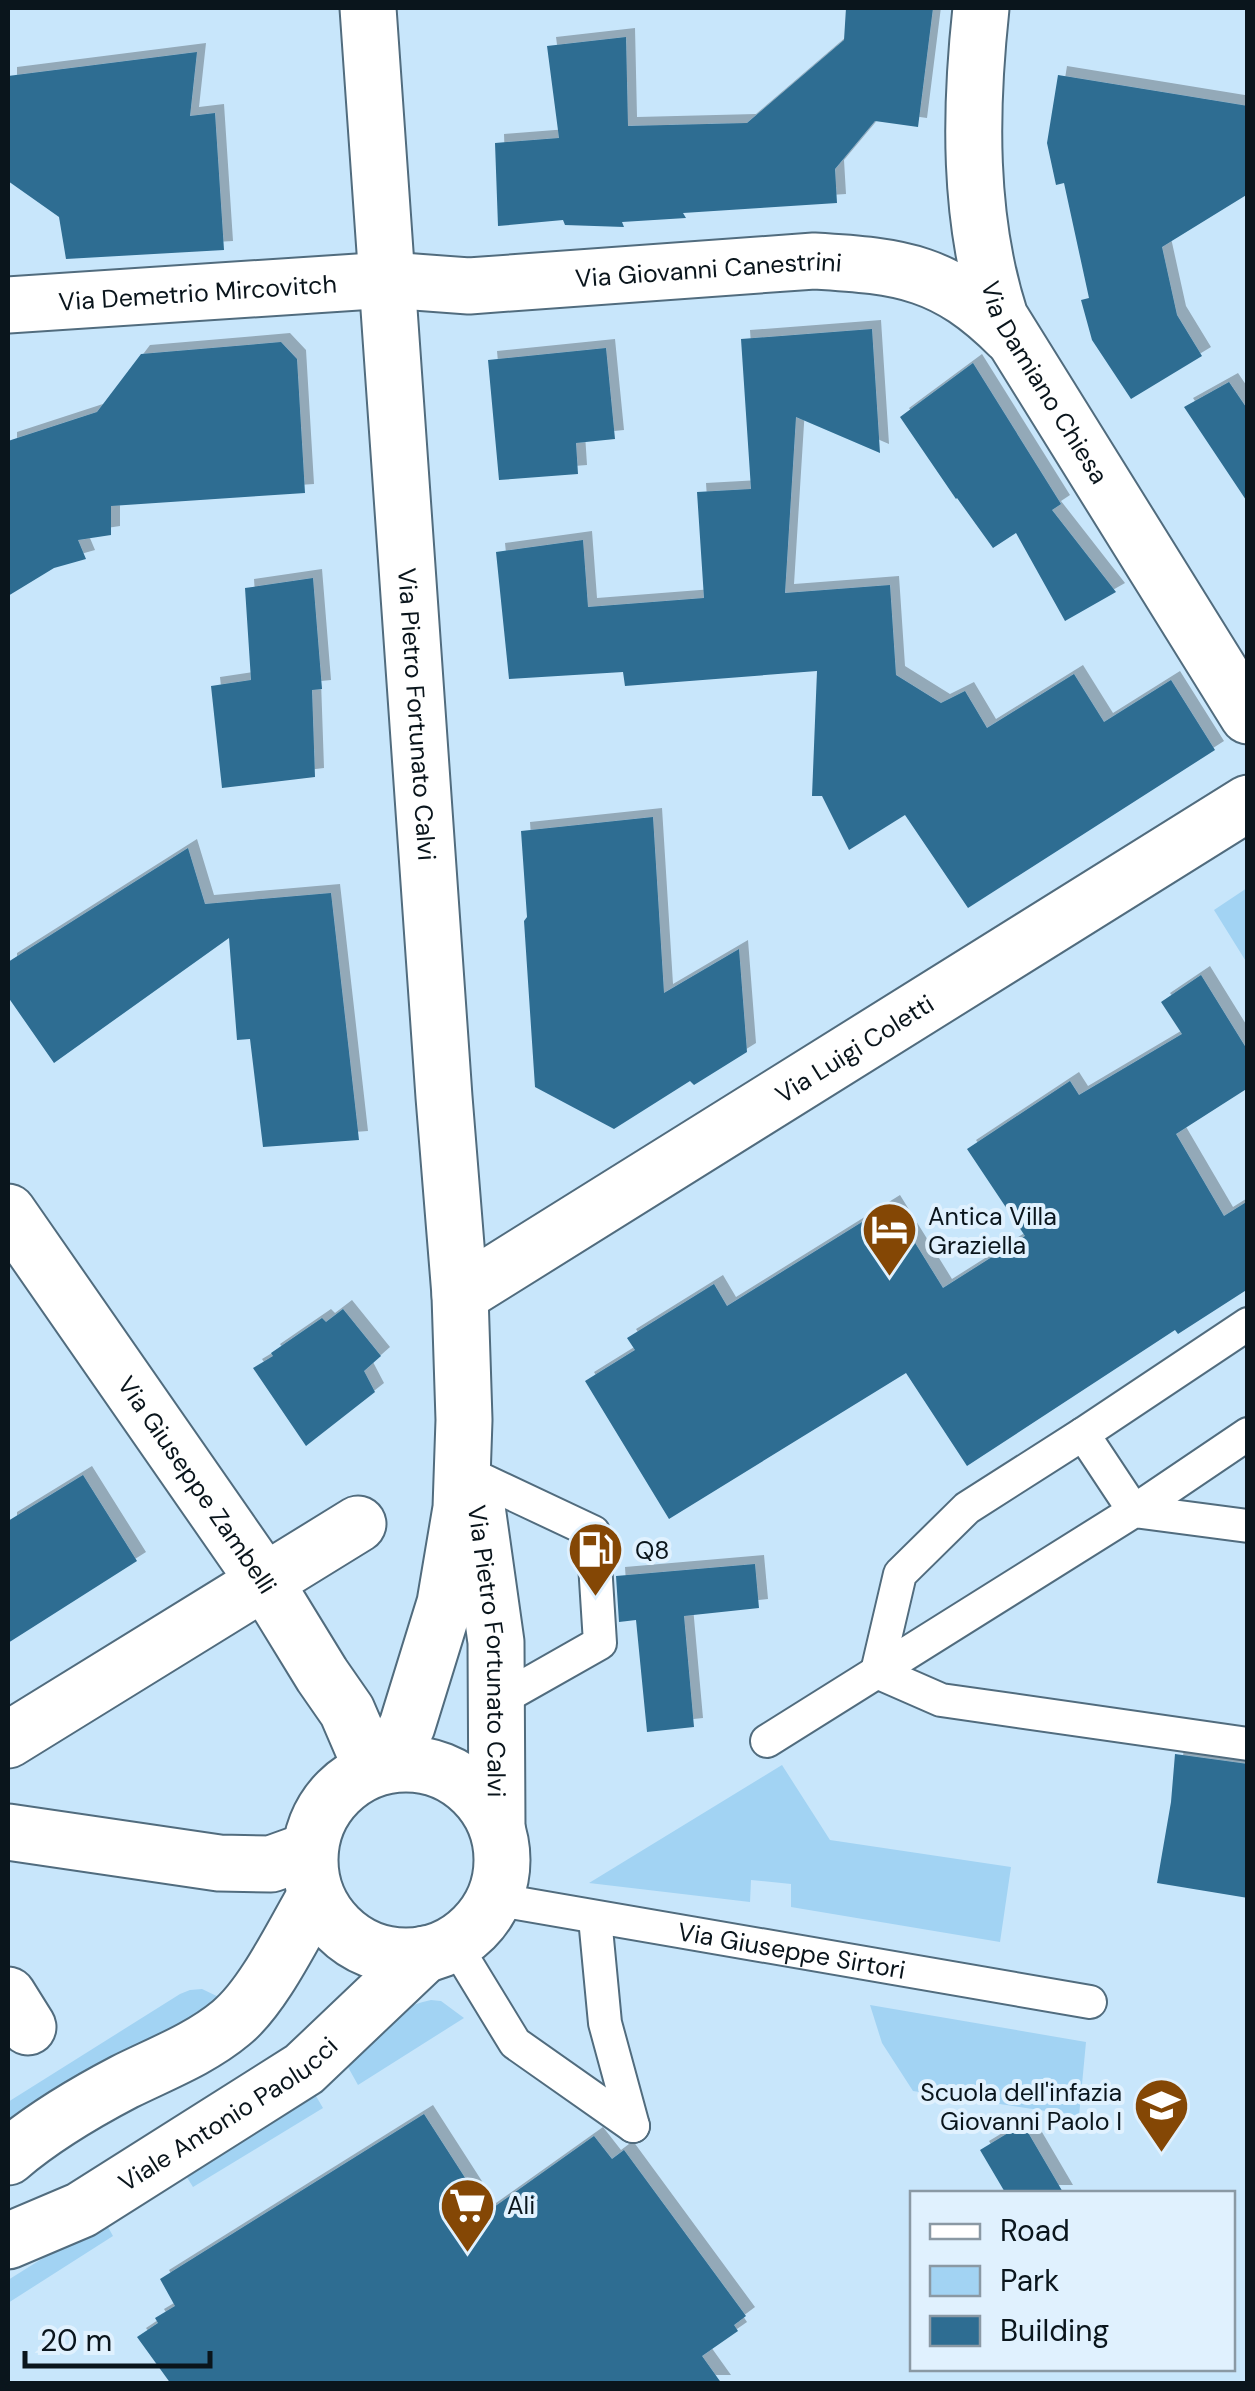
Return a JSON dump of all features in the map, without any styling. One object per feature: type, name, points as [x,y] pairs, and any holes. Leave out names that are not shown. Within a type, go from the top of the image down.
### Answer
[{"type":"street","name":"Via Pietro Fortunato Calvi","points":[[368,8],[460,1296],[464,1420],[460,1508],[444,1603],[407,1726],[380,1767]]},
{"type":"street","name":"Via Damiano Chiesa","points":[[981,8],[976,60],[977,198],[982,246],[1000,317],[1248,716]]},
{"type":"street","name":"Via Giovanni Canestrini","points":[[388,280],[469,286],[764,264],[850,263],[912,272],[945,284],[968,298],[1010,336]]},
{"type":"street","name":"Via Demetrio Mircovitch","points":[[8,304],[388,280]]},
{"type":"street","name":"Via Luigi Coletti","points":[[460,1296],[1248,803]]},
{"type":"street","name":"Via Giuseppe Zambelli","points":[[8,1212],[264,1582],[380,1767]]},
{"type":"street","name":"Via Pietro Fortunato Calvi","points":[[464,1420],[496,1642],[497,1826]]},
{"type":"street","points":[[8,1740],[358,1524]]},
{"type":"street","points":[[8,2157],[41,2129],[196,2047],[234,2021],[265,1980],[313,1872],[318,1820],[345,1786],[380,1767],[416,1764],[446,1772],[480,1798],[497,1826],[503,1854],[494,1900],[477,1924],[440,1949],[396,1956],[366,1948],[341,1932],[323,1908],[313,1872]]},
{"type":"street","points":[[8,1832],[219,1863],[272,1864],[313,1872]]},
{"type":"street","name":"Viale Antonio Paolucci","points":[[8,2241],[81,2210],[304,2069],[440,1949]]},
{"type":"lane","points":[[877,1672],[900,1574],[966,1508],[1248,1324]]},
{"type":"lane","points":[[1083,1434],[1134,1510],[1248,1526]]},
{"type":"lane","points":[[767,1741],[1248,1434]]},
{"type":"lane","points":[[472,1476],[592,1532],[600,1643],[496,1702]]},
{"type":"lane","points":[[877,1672],[941,1700],[1248,1744]]},
{"type":"lane","name":"Via Giuseppe Sirtori","points":[[494,1900],[1090,2002]]},
{"type":"lane","points":[[440,1949],[516,2043],[632,2126],[605,2024],[595,1918]]},
{"type":"green space","points":[[1247,888],[1247,963],[1214,910]]},
{"type":"green space","points":[[782,1765],[830,1840],[1011,1867],[1000,1942],[791,1907],[791,1884],[751,1880],[750,1902],[589,1883]]},
{"type":"green space","points":[[202,1989],[223,1999],[160,2036],[123,2052],[8,2125],[8,2102],[180,1994]]},
{"type":"green space","points":[[431,2000],[441,2001],[464,2018],[358,2085],[344,2060],[393,2015]]},
{"type":"green space","points":[[870,2005],[1086,2042],[1079,2116],[913,2091],[882,2043]]},
{"type":"green space","points":[[313,2091],[323,2108],[193,2187],[183,2171]]},
{"type":"green space","points":[[104,2220],[113,2236],[8,2303],[8,2280]]},
{"type":"building","points":[[846,8],[933,8],[918,127],[875,121],[835,169],[837,203],[683,213],[686,218],[622,222],[624,227],[565,225],[563,220],[498,226],[495,143],[559,138],[547,46],[626,37],[628,126],[747,123],[844,40]]},
{"type":"building","points":[[197,52],[190,116],[215,113],[224,250],[66,259],[59,217],[8,181],[8,76]]},
{"type":"building","points":[[1058,75],[1248,106],[1248,194],[1162,247],[1177,315],[1202,356],[1131,399],[1092,340],[1081,300],[1089,298],[1064,183],[1056,185],[1047,143]]},
{"type":"building","points":[[872,329],[880,453],[796,417],[785,593],[890,585],[896,675],[941,703],[965,691],[987,728],[1074,674],[1104,722],[1171,680],[1215,750],[968,908],[905,815],[849,850],[822,796],[812,796],[817,671],[625,686],[623,672],[509,679],[496,552],[583,540],[588,607],[704,598],[697,492],[751,489],[741,339]]},
{"type":"building","points":[[281,342],[297,359],[305,493],[111,506],[111,535],[78,540],[86,559],[54,568],[8,596],[8,441],[97,412],[141,354]]},
{"type":"building","points":[[606,348],[615,439],[576,443],[578,474],[499,480],[488,360]]},
{"type":"building","points":[[973,363],[1061,504],[1052,510],[1116,592],[1065,621],[1016,533],[993,548],[900,417]]},
{"type":"building","points":[[1229,382],[1248,410],[1248,503],[1184,407]]},
{"type":"building","points":[[313,578],[322,689],[312,690],[315,777],[222,788],[211,686],[251,680],[245,588]]},
{"type":"building","points":[[653,817],[664,993],[739,949],[747,1052],[694,1085],[690,1081],[614,1129],[535,1087],[521,831]]},
{"type":"building","points":[[188,848],[205,904],[331,893],[359,1140],[263,1147],[250,1039],[237,1040],[229,938],[54,1063],[8,997],[8,962]]},
{"type":"building","points":[[1201,975],[1248,1051],[1248,1088],[1176,1134],[1224,1216],[1248,1201],[1248,1289],[1178,1334],[1175,1330],[967,1466],[906,1373],[669,1519],[585,1381],[635,1350],[627,1338],[714,1284],[727,1306],[891,1204],[943,1288],[1025,1236],[967,1149],[1070,1081],[1079,1095],[1182,1034],[1161,1002]]},
{"type":"building","points":[[343,1309],[381,1356],[364,1371],[375,1392],[306,1446],[253,1368],[322,1318],[326,1322]]},
{"type":"building","points":[[83,1475],[137,1561],[8,1643],[8,1521]]},
{"type":"building","points":[[755,1564],[759,1608],[684,1616],[694,1727],[647,1732],[636,1620],[619,1622],[616,1576]]},
{"type":"building","points":[[1175,1754],[1248,1764],[1248,1898],[1157,1883]]},
{"type":"building","name":"Ali","points":[[424,2114],[487,2212],[594,2136],[612,2159],[624,2150],[746,2316],[734,2325],[738,2331],[702,2356],[722,2384],[171,2384],[137,2337],[158,2323],[155,2318],[175,2306],[160,2279]]},
{"type":"building","points":[[1023,2124],[1062,2191],[1004,2191],[980,2150]]},
{"type":"place","name":"Antica Villa Graziella","points":[[889,1279]]},
{"type":"place","name":"Q8","points":[[596,1599]]},
{"type":"place","name":"Scuola dell'infazia Giovanni Paolo I","points":[[1161,2155]]},
{"type":"place","name":"Ali","points":[[468,2254]]}]
